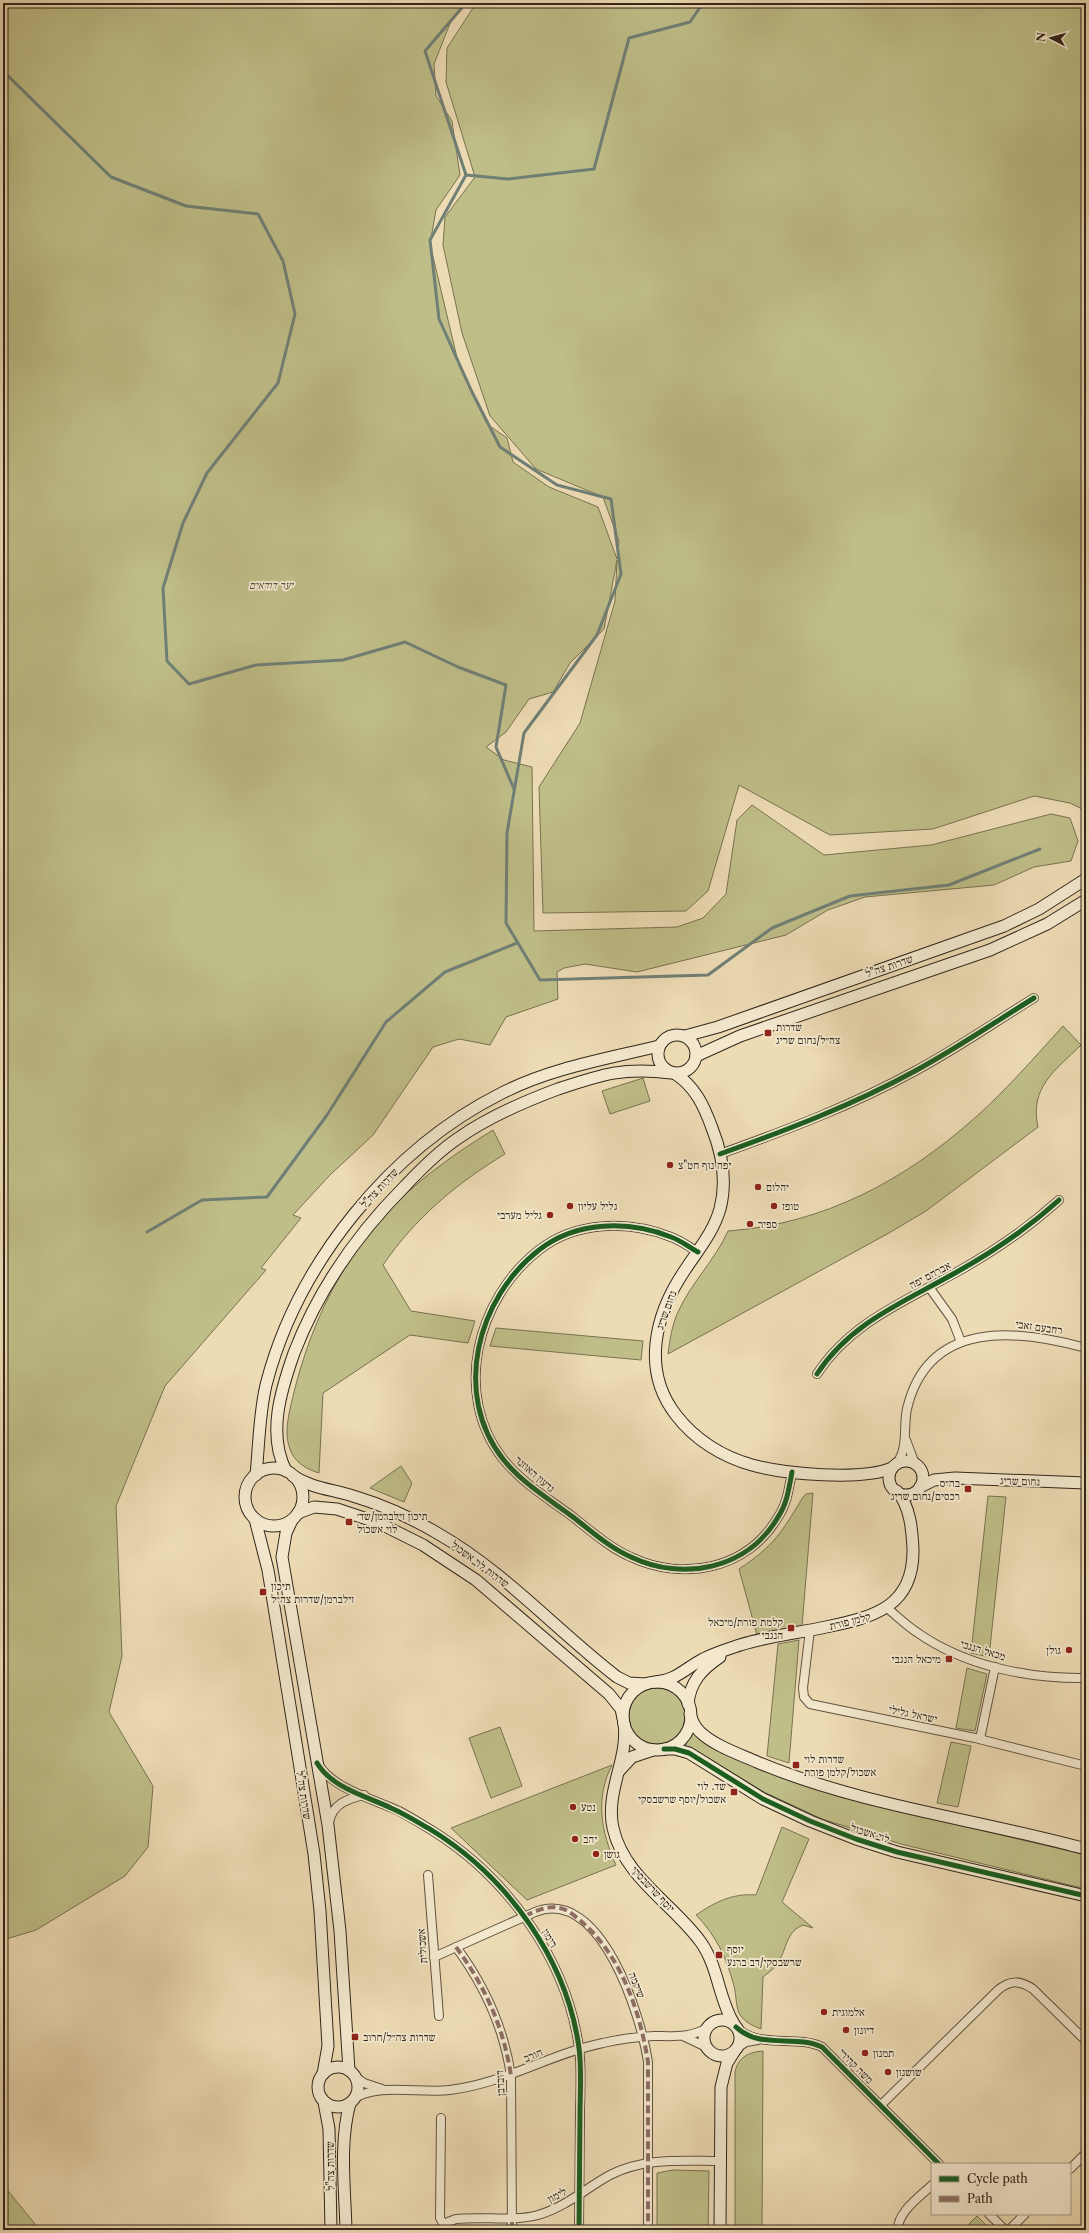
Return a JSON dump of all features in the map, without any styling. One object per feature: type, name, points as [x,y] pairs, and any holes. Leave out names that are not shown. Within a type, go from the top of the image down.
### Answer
[{"type":"street","name":"שדרות צה\"ל","points":[[685,1036],[718,1027],[984,933],[1040,909],[1086,879]]},
{"type":"street","name":"שדרות צה\"ל","points":[[695,1058],[740,1036],[990,950],[1047,924],[1086,900]]},
{"type":"street","points":[[720,1154],[820,1116],[880,1089],[917,1070],[1034,998]]},
{"type":"street","points":[[670,1036],[685,1036],[693,1044],[695,1058],[689,1069],[681,1073],[673,1073],[664,1068],[658,1061],[659,1046],[670,1036]]},
{"type":"street","name":"שדרות צה\"ל","points":[[256,1475],[260,1415],[266,1386],[287,1323],[303,1289],[329,1248],[375,1191],[432,1135],[449,1123],[502,1092],[578,1064],[659,1046]]},
{"type":"street","name":"נחום שריג","points":[[695,1058],[694,1078],[702,1104],[715,1133],[720,1154],[723,1178],[720,1208],[708,1238],[675,1285],[661,1319],[656,1343],[655,1366],[662,1394],[679,1419],[712,1448],[750,1465],[792,1472],[866,1475],[893,1466]]},
{"type":"street","name":"שדרות צה\"ל","points":[[290,1474],[276,1444],[276,1428],[282,1390],[301,1336],[315,1303],[335,1270],[352,1246],[388,1203],[443,1149],[458,1138],[510,1108],[607,1073],[639,1070],[673,1073]]},
{"type":"street","name":"נחום שריג","points":[[673,1073],[691,1087],[702,1104]]},
{"type":"street","name":"אברהם יפה","points":[[817,1374],[834,1351],[854,1332],[877,1315],[994,1249],[1059,1200]]},
{"type":"street","name":"גדעון האוזנר","points":[[698,1252],[672,1237],[645,1229],[618,1226],[593,1227],[569,1233],[547,1244],[527,1259],[509,1280],[494,1305],[477,1351],[475,1383],[480,1415],[486,1430],[499,1452],[516,1474],[604,1540],[629,1557],[655,1567],[681,1571],[705,1569],[728,1562],[748,1550],[766,1535],[779,1517],[788,1496],[792,1472]]},
{"type":"street","name":"אברהם יפה","points":[[929,1287],[952,1319],[961,1342]]},
{"type":"street","name":"רחבעם זאבי","points":[[893,1466],[901,1454],[905,1436],[906,1414],[910,1395],[918,1378],[930,1363],[944,1351],[961,1342],[982,1336],[1004,1334],[1036,1336],[1086,1348]]},
{"type":"street","name":"רחבעם זאבי","points":[[905,1436],[909,1453],[917,1465]]},
{"type":"street","points":[[905,1461],[917,1465],[922,1476],[919,1488],[909,1494],[895,1490],[889,1478],[893,1466],[905,1461]]},
{"type":"street","name":"נחום שריג","points":[[917,1465],[932,1473],[955,1478]]},
{"type":"street","points":[[272,1468],[290,1474],[301,1487],[303,1496],[295,1516],[280,1525],[271,1526],[255,1519],[247,1508],[246,1494],[250,1481],[256,1475],[272,1468]]},
{"type":"street","name":"שדרות לוי אשכול","points":[[290,1474],[314,1488],[352,1495],[386,1507],[438,1533],[486,1566],[617,1677],[629,1682],[650,1683]]},
{"type":"street","name":"נחום שריג","points":[[866,1475],[895,1490]]},
{"type":"street","name":"נחום שריג","points":[[919,1488],[934,1480],[955,1478],[1086,1483]]},
{"type":"street","name":"קלמן פורת","points":[[650,1683],[673,1679],[703,1659],[745,1644],[858,1620],[887,1608],[900,1595],[910,1575],[913,1551],[911,1524],[912,1506],[919,1488]]},
{"type":"street","name":"קלמן פורת","points":[[895,1490],[905,1503],[911,1524]]},
{"type":"street","name":"שדרות לוי אשכול","points":[[295,1516],[314,1507],[337,1509],[379,1523],[437,1553],[476,1580],[609,1694],[621,1709],[623,1721]]},
{"type":"street","name":"שדרות צה\"ל","points":[[295,1516],[286,1533],[282,1557],[328,1830],[340,1931],[351,2072]]},
{"type":"street","name":"שדרות צה\"ל","points":[[255,1519],[268,1570],[314,1862],[320,1911],[328,2046],[323,2074]]},
{"type":"street","name":"מכאל הנגבי","points":[[887,1608],[918,1634],[954,1654],[995,1667],[1039,1675],[1086,1678]]},
{"type":"street","name":"ישראל גלילי","points":[[810,1630],[803,1688],[804,1697],[808,1703],[980,1739],[1086,1766]]},
{"type":"street","name":"קלמן פורת","points":[[689,1709],[691,1688],[700,1673],[721,1656],[745,1644]]},
{"type":"street","points":[[980,1739],[995,1667]]},
{"type":"street","points":[[689,1709],[689,1725],[685,1735],[674,1745],[659,1750],[643,1747],[634,1741],[627,1733],[623,1721],[624,1707],[628,1697],[635,1690],[650,1683],[666,1683],[683,1695],[689,1709],[697,1729],[709,1739],[752,1760],[801,1778],[861,1796],[1086,1848]]},
{"type":"street","name":"יוסף שרשבסקי","points":[[623,1721],[624,1748],[612,1797],[611,1817],[620,1848],[642,1880],[700,1941],[713,1962],[724,2007],[735,2026]]},
{"type":"street","name":"לוי אשכול","points":[[659,1750],[672,1749],[689,1753],[764,1799],[810,1821],[856,1839],[897,1852],[1086,1896]]},
{"type":"street","name":"יוסף שרשבסקי","points":[[616,1777],[629,1760],[640,1754],[659,1750]]},
{"type":"street","name":"רימון","points":[[317,1763],[322,1771],[336,1782],[415,1820],[464,1853],[490,1876],[525,1916],[548,1956],[562,1985],[572,2016],[579,2049],[579,2230]]},
{"type":"street","points":[[328,1830],[331,1815],[337,1806],[348,1800],[365,1795]]},
{"type":"street","name":"אשכולית","points":[[428,1875],[439,2016]]},
{"type":"street","name":"שיקמה","points":[[434,1957],[525,1916],[543,1909],[558,1907],[565,1909],[591,1930],[601,1941],[618,1966],[630,1994],[644,2037],[648,2062],[648,2230]]},
{"type":"street","name":"דובדבן","points":[[456,1947],[479,1982],[494,2012],[506,2045],[511,2076],[512,2230]]},
{"type":"street","points":[[881,2105],[998,1990],[1011,1982],[1022,1983],[1033,1989],[1086,2041]]},
{"type":"street","name":"יוסף שרשבסקי","points":[[708,2027],[716,2014],[721,1993]]},
{"type":"street","points":[[720,2230],[721,2088],[717,2065],[708,2049],[704,2036],[708,2027],[721,2020],[735,2026],[740,2037],[735,2050],[727,2063],[721,2088]]},
{"type":"street","name":"משה קהירי","points":[[735,2026],[748,2035],[760,2039],[812,2043],[822,2047],[938,2163]]},
{"type":"street","name":"חורב","points":[[351,2072],[368,2085],[392,2090],[420,2092],[449,2090],[511,2076],[579,2049],[616,2040],[644,2037],[682,2036],[708,2027]]},
{"type":"street","name":"חורב","points":[[682,2036],[708,2049]]},
{"type":"street","name":"משה קהירי","points":[[735,2050],[746,2042],[760,2039]]},
{"type":"street","points":[[708,2049],[723,2056],[735,2050]]},
{"type":"street","points":[[333,2068],[351,2072],[357,2089],[351,2102],[336,2107],[324,2102],[318,2088],[323,2074],[333,2068]]},
{"type":"street","name":"חורב","points":[[351,2102],[366,2093],[392,2090]]},
{"type":"street","name":"שדרות צה\"ל","points":[[324,2102],[330,2129],[331,2230]]},
{"type":"street","name":"שדרות צה\"ל","points":[[346,2230],[344,2140],[345,2121],[351,2102]]},
{"type":"street","points":[[441,2118],[440,2218],[443,2228]]},
{"type":"street","points":[[1071,2168],[1086,2152]]},
{"type":"street","name":"לימון","points":[[443,2228],[454,2219],[460,2218],[512,2218],[544,2213],[579,2195],[611,2175],[648,2162],[668,2160],[721,2161]]},
{"type":"street","points":[[898,2230],[898,2222],[903,2214],[931,2186]]},
{"type":"street","points":[[990,2215],[1005,2230]]},
{"type":"street","points":[[1009,2230],[1024,2215]]},
{"type":"green space","name":"יער דודאים","points":[[3,3],[466,3],[451,21],[434,64],[436,96],[452,121],[460,175],[436,210],[430,244],[459,366],[487,424],[507,438],[513,462],[549,487],[598,507],[617,559],[619,541],[603,497],[536,469],[490,416],[462,333],[443,245],[445,217],[475,177],[446,82],[447,48],[473,8],[478,3],[1086,3],[1086,811],[1070,803],[1034,796],[933,829],[830,835],[739,785],[708,891],[686,911],[543,913],[539,787],[580,723],[615,601],[617,560],[604,629],[570,663],[553,692],[529,699],[506,732],[486,747],[504,760],[532,767],[534,931],[677,927],[703,918],[726,894],[737,820],[752,805],[824,855],[931,845],[1051,814],[1070,818],[1078,841],[1071,861],[1034,867],[994,885],[865,897],[828,910],[786,935],[637,972],[585,964],[564,968],[557,972],[558,999],[506,1017],[490,1045],[459,1039],[433,1047],[373,1135],[330,1175],[293,1215],[301,1218],[261,1268],[266,1270],[165,1386],[116,1506],[122,1656],[109,1712],[153,1786],[148,1847],[125,1876],[36,1930],[3,1940]]},
{"type":"green space","points":[[1063,1026],[1081,1045],[1054,1071],[1041,1090],[1037,1101],[1036,1113],[1038,1127],[926,1211],[889,1233],[668,1354],[673,1327],[683,1301],[717,1252],[728,1231],[763,1227],[797,1219],[862,1195],[892,1179],[922,1160],[977,1116],[1032,1061]]},
{"type":"green space","points":[[643,1078],[650,1101],[610,1114],[602,1091]]},
{"type":"green space","points":[[493,1130],[505,1154],[470,1177],[438,1203],[409,1232],[383,1265],[411,1311],[475,1321],[468,1343],[410,1335],[323,1393],[319,1473],[305,1467],[294,1458],[290,1449],[287,1435],[289,1413],[307,1347],[325,1304],[336,1283],[361,1243],[402,1198],[430,1173]]},
{"type":"green space","points":[[496,1328],[643,1341],[641,1360],[490,1346]]},
{"type":"green space","points":[[401,1466],[412,1483],[404,1502],[370,1488]]},
{"type":"green space","points":[[813,1493],[802,1626],[757,1635],[739,1569],[761,1553],[776,1538],[803,1497],[806,1494]]},
{"type":"green space","points":[[988,1496],[1006,1497],[989,1657],[971,1653]]},
{"type":"green space","points":[[799,1640],[789,1763],[767,1756],[778,1644]]},
{"type":"green space","points":[[967,1668],[987,1674],[975,1731],[956,1728]]},
{"type":"green space","points":[[657,1688],[668,1690],[677,1696],[683,1705],[685,1716],[683,1727],[677,1736],[668,1742],[657,1744],[646,1742],[637,1736],[631,1727],[629,1716],[631,1705],[637,1696],[646,1690]]},
{"type":"green space","points":[[500,1727],[522,1786],[491,1798],[469,1738]]},
{"type":"green space","points":[[693,1731],[763,1769],[840,1797],[1086,1855],[1086,1889],[901,1844],[822,1819],[764,1792],[695,1750],[685,1746]]},
{"type":"green space","points":[[951,1742],[971,1746],[958,1807],[937,1803]]},
{"type":"green space","points":[[612,1765],[603,1790],[602,1815],[607,1840],[616,1865],[527,1900],[451,1828]]},
{"type":"green space","points":[[782,1827],[809,1839],[782,1902],[813,1928],[803,1925],[797,1928],[790,1937],[777,1964],[763,1977],[761,2029],[746,2021],[739,2013],[734,1986],[728,1966],[715,1939],[696,1915],[724,1899],[740,1895],[756,1895]]},
{"type":"green space","points":[[763,2051],[762,2230],[735,2230],[735,2072],[741,2059],[745,2056]]},
{"type":"green space","points":[[673,2170],[709,2171],[708,2230],[657,2230],[657,2173]]},
{"type":"green space","points":[[3,2185],[40,2230],[3,2230]]},
{"type":"green space","points":[[977,2216],[991,2230],[963,2230]]},
{"type":"waterway","points":[[466,3],[425,51],[466,175],[430,240],[439,319],[472,392],[500,447],[557,485],[611,499],[621,574],[597,635],[524,733],[507,833],[506,923],[540,980],[708,975],[772,928],[850,896],[949,885],[1040,849]]},
{"type":"waterway","points":[[466,175],[508,179],[594,169],[629,38],[690,22],[703,3]]},
{"type":"waterway","points":[[3,71],[111,177],[186,206],[258,214],[283,261],[295,314],[278,383],[207,473],[183,523],[163,588],[167,661],[189,684],[256,665],[343,660],[405,642],[458,667],[506,685],[496,747],[514,789]]},
{"type":"waterway","points":[[147,1232],[202,1200],[267,1197],[327,1115],[386,1022],[445,972],[517,943]]},
{"type":"marked path","points":[[525,1916],[550,1907],[566,1910],[572,1914],[596,1936],[618,1968],[627,1986],[640,2024],[648,2062],[648,2230]]},
{"type":"marked path","points":[[456,1947],[476,1977],[492,2008],[504,2041],[511,2076]]},
{"type":"marked path","points":[[512,2218],[512,2230]]},
{"type":"cycle path","points":[[720,1154],[770,1136],[868,1095],[945,1054],[1034,998]]},
{"type":"cycle path","points":[[817,1374],[830,1356],[862,1327],[879,1315],[955,1273],[996,1248],[1022,1230],[1059,1200]]},
{"type":"cycle path","points":[[698,1252],[674,1238],[654,1231],[620,1226],[603,1226],[569,1233],[554,1240],[539,1250],[518,1270],[500,1294],[487,1320],[479,1348],[476,1377],[478,1406],[487,1433],[510,1468],[536,1490],[601,1539],[631,1557],[651,1565],[672,1569],[692,1569],[713,1566],[732,1559],[750,1549],[765,1535],[784,1507],[792,1472]]},
{"type":"cycle path","points":[[664,1749],[675,1749],[689,1753],[763,1799],[810,1821],[856,1839],[897,1852],[1086,1896]]},
{"type":"cycle path","points":[[317,1763],[323,1772],[340,1785],[407,1816],[433,1831],[460,1850],[486,1872],[509,1897],[530,1924],[547,1953],[562,1984],[572,2015],[580,2056],[579,2230]]},
{"type":"cycle path","points":[[736,2027],[745,2034],[756,2038],[812,2043],[822,2047],[938,2163]]},
{"type":"place","name":"שדרות צה״ל/נחום שריג","points":[[768,1033]]},
{"type":"place","name":"יפה נוף חט\"צ","points":[[670,1165]]},
{"type":"place","name":"יהלום","points":[[758,1187]]},
{"type":"place","name":"גליל עליון","points":[[570,1206]]},
{"type":"place","name":"טופז","points":[[774,1206]]},
{"type":"place","name":"גליל מערבי","points":[[550,1215]]},
{"type":"place","name":"ספיר","points":[[750,1224]]},
{"type":"place","name":"בה״ס רכסים/נחום שריג","points":[[968,1489]]},
{"type":"place","name":"תיכון זילברמן/שד׳ לוי אשכול","points":[[349,1522]]},
{"type":"place","name":"תיכון זילברמן/שדרות צה״ל","points":[[263,1592]]},
{"type":"place","name":"קלמת פורת/מיכאל הנגבי","points":[[791,1628]]},
{"type":"place","name":"גולן","points":[[1069,1650]]},
{"type":"place","name":"מיכאל הנגבי","points":[[949,1659]]},
{"type":"place","name":"שדרות לוי אשכול/קלמן פורת","points":[[796,1765]]},
{"type":"place","name":"שד. לוי אשכול/יוסף שרשבסקי","points":[[734,1792]]},
{"type":"place","name":"נטע","points":[[573,1807]]},
{"type":"place","name":"יהב","points":[[575,1839]]},
{"type":"place","name":"גושן","points":[[596,1854]]},
{"type":"place","name":"יוסף שרשבסקי/דב ברנע","points":[[719,1955]]},
{"type":"place","name":"אלמוגית","points":[[824,2012]]},
{"type":"place","name":"דיונון","points":[[846,2030]]},
{"type":"place","name":"שדרות צה״ל/חרוב","points":[[355,2037]]},
{"type":"place","name":"תמנון","points":[[865,2053]]},
{"type":"place","name":"שושנון","points":[[888,2072]]}]
